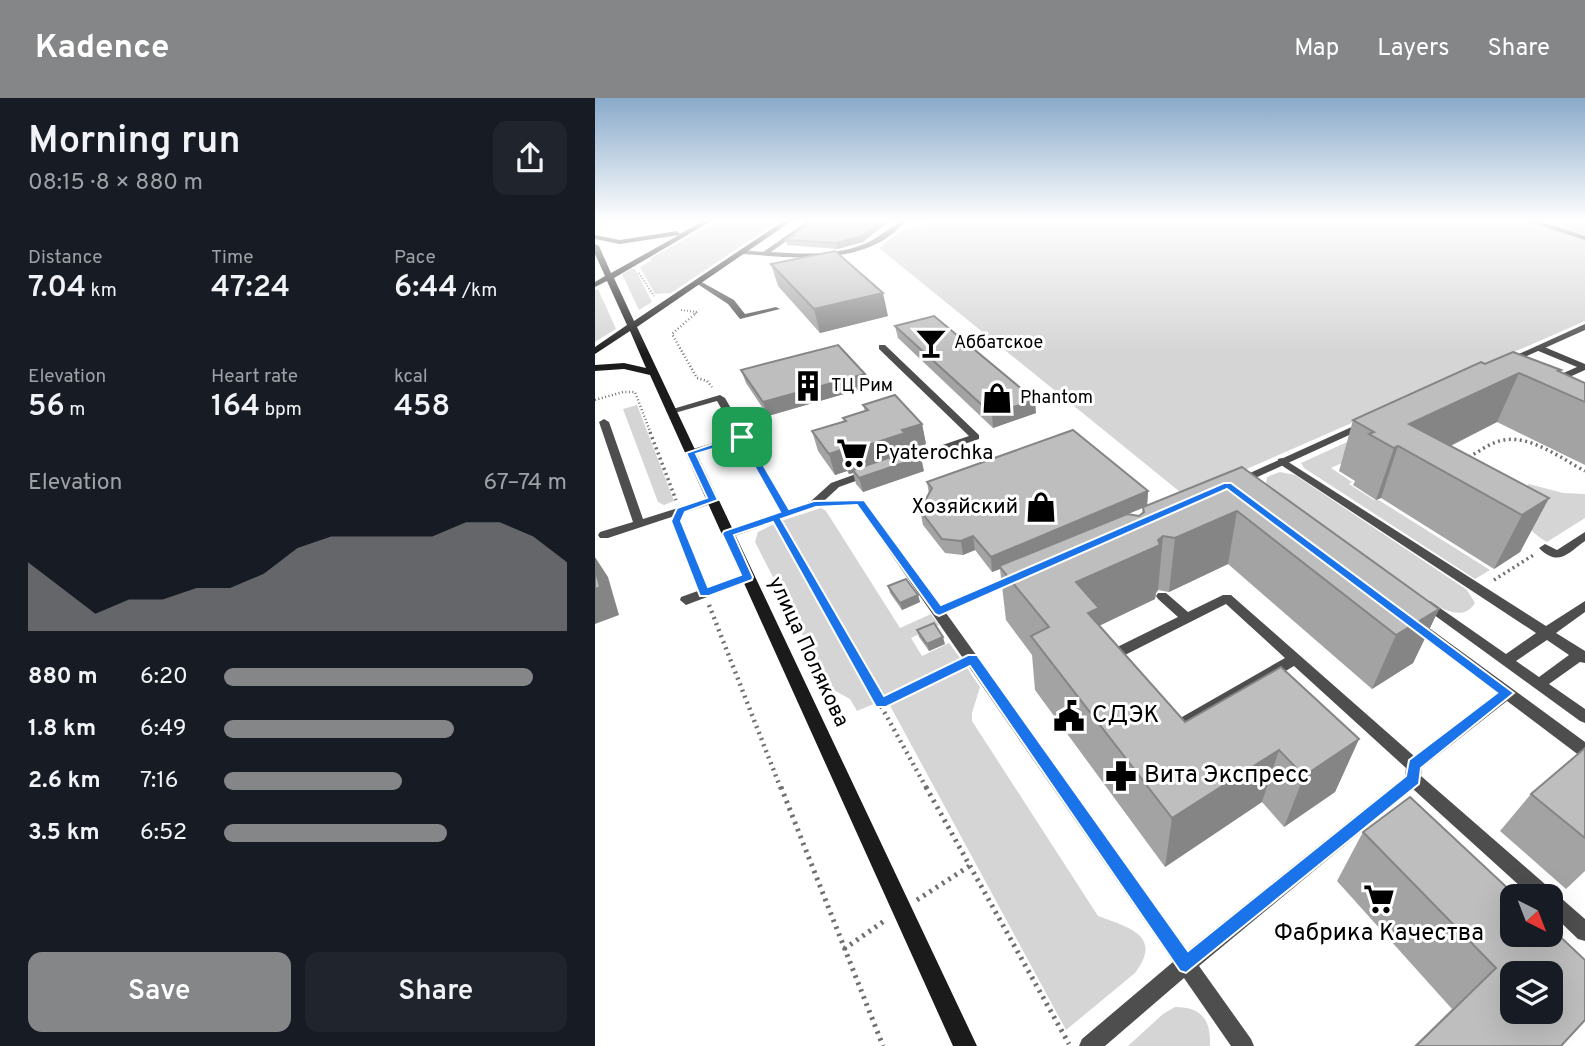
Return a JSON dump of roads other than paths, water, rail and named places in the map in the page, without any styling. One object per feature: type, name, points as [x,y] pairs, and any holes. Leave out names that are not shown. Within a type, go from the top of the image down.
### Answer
[{"type":"main road","name":"улица Полякова","points":[[603,264],[965,1046]]},
{"type":"main road","points":[[595,285],[631,264]]},
{"type":"main road","points":[[595,351],[725,264]]},
{"type":"main road","points":[[595,368],[619,365],[653,373]]},
{"type":"street","points":[[1488,370],[1585,327]]},
{"type":"street","points":[[1233,489],[1247,477],[1378,418]]},
{"type":"lane","points":[[698,282],[731,302],[743,317],[776,309]]},
{"type":"lane","points":[[881,346],[975,437],[899,463]]},
{"type":"lane","points":[[1539,348],[1584,367]]},
{"type":"lane","points":[[1553,391],[1542,386],[1584,367]]},
{"type":"lane","points":[[1559,378],[1576,386]]},
{"type":"lane","points":[[671,411],[720,398],[781,515]]},
{"type":"lane","points":[[604,422],[639,524]]},
{"type":"lane","points":[[690,453],[742,437]]},
{"type":"lane","points":[[1282,461],[1582,656],[1539,684]]},
{"type":"lane","points":[[814,504],[835,485],[886,467]]},
{"type":"lane","points":[[1247,477],[1258,485]]},
{"type":"lane","points":[[604,535],[713,500]]},
{"type":"lane","points":[[728,534],[814,504],[860,502],[1244,1046]]},
{"type":"lane","points":[[1545,548],[1557,555],[1585,536]]},
{"type":"lane","points":[[939,611],[1029,572]]},
{"type":"lane","points":[[686,600],[748,577]]},
{"type":"lane","points":[[1163,596],[1187,618]]},
{"type":"lane","points":[[1415,597],[1585,717]]},
{"type":"lane","points":[[1295,659],[1173,730],[1110,657],[1227,598],[1295,659],[1532,884]]},
{"type":"lane","points":[[1506,661],[1585,606]]},
{"type":"lane","points":[[1406,618],[1585,751]]},
{"type":"lane","points":[[1089,1046],[1507,693]]},
{"type":"lane","points":[[1563,912],[1585,932]]},
{"type":"place","name":"Аббатское","points":[[931,343]]},
{"type":"place","name":"ТЦ Рим","points":[[808,386]]},
{"type":"place","name":"Phantom","points":[[997,398]]},
{"type":"place","name":"Pyaterochka","points":[[852,453]]},
{"type":"place","name":"Хозяйский","points":[[1041,507]]},
{"type":"place","name":"СДЭК","points":[[1069,716]]},
{"type":"place","name":"Вита Экспресс","points":[[1121,776]]},
{"type":"place","name":"Фабрика Качества","points":[[1379,899]]}]
